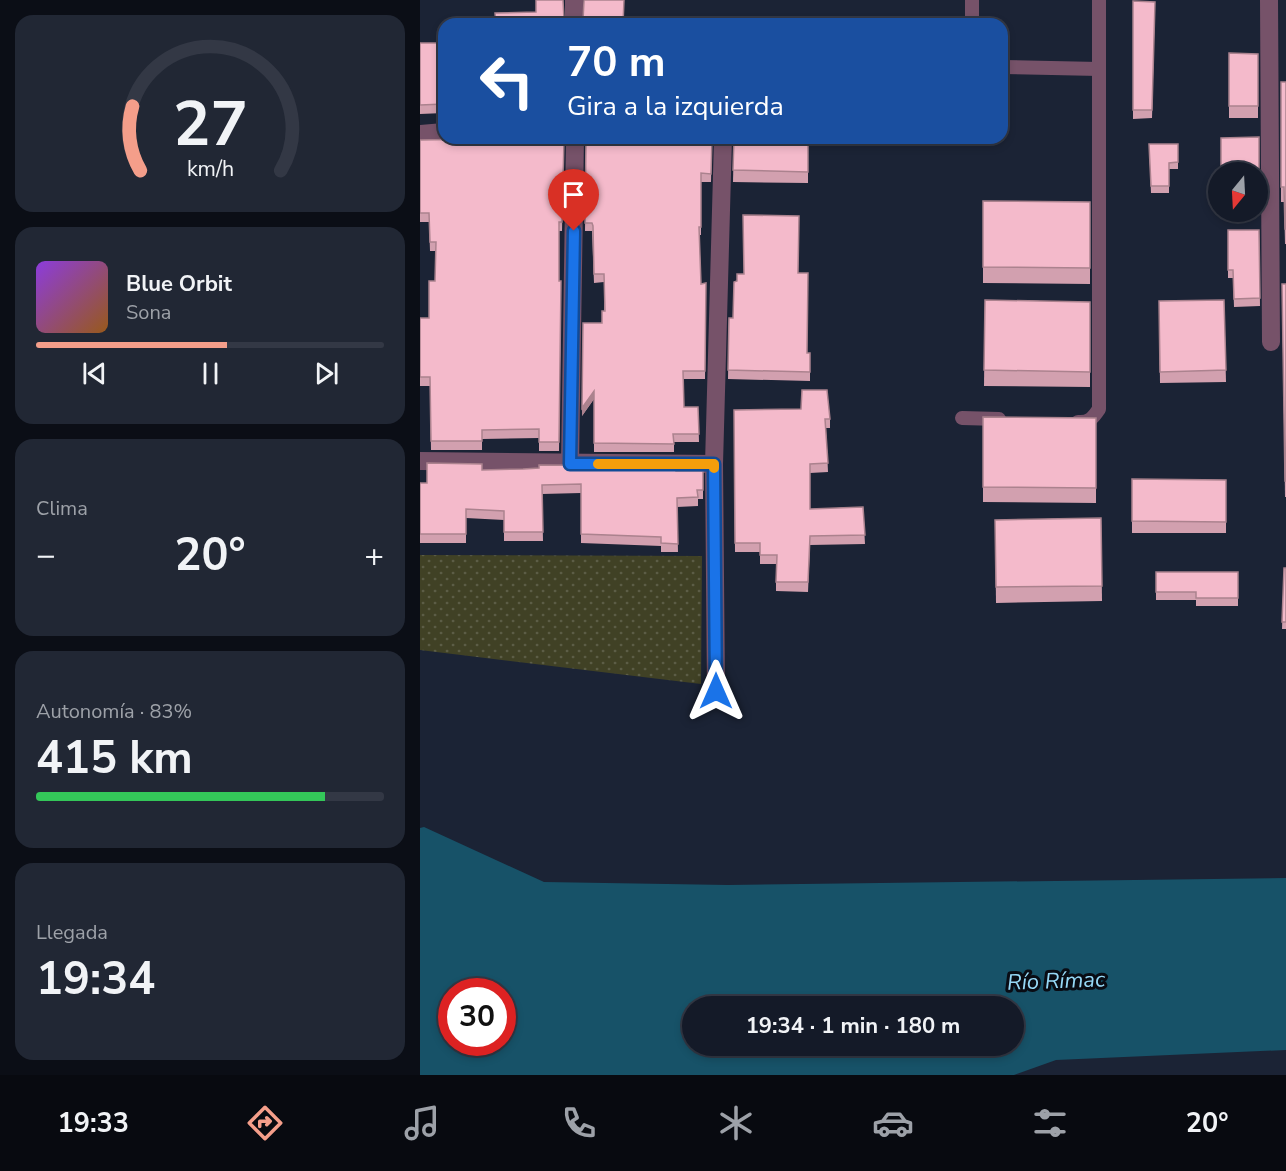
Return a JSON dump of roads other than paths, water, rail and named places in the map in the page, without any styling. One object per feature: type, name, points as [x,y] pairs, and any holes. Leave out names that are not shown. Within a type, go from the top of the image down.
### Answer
[{"type":"street","points":[[574,0],[574,18]]},
{"type":"street","points":[[1269,0],[1271,342]]},
{"type":"street","points":[[420,134],[438,132]]},
{"type":"street","points":[[570,464],[575,144]]},
{"type":"street","points":[[716,691],[714,464],[723,144]]},
{"type":"street","points":[[420,461],[714,464]]},
{"type":"lane","points":[[972,0],[972,18]]},
{"type":"lane","points":[[1063,422],[1085,423],[1093,418],[1099,409],[1099,0]]},
{"type":"lane","points":[[1008,67],[1099,69]]},
{"type":"lane","points":[[962,418],[1018,420]]},
{"type":"water","name":"Río Rímac","points":[[424,827],[544,882],[728,885],[1286,878],[1286,1050],[1056,1060],[1014,1075],[420,1075],[420,828]]}]
